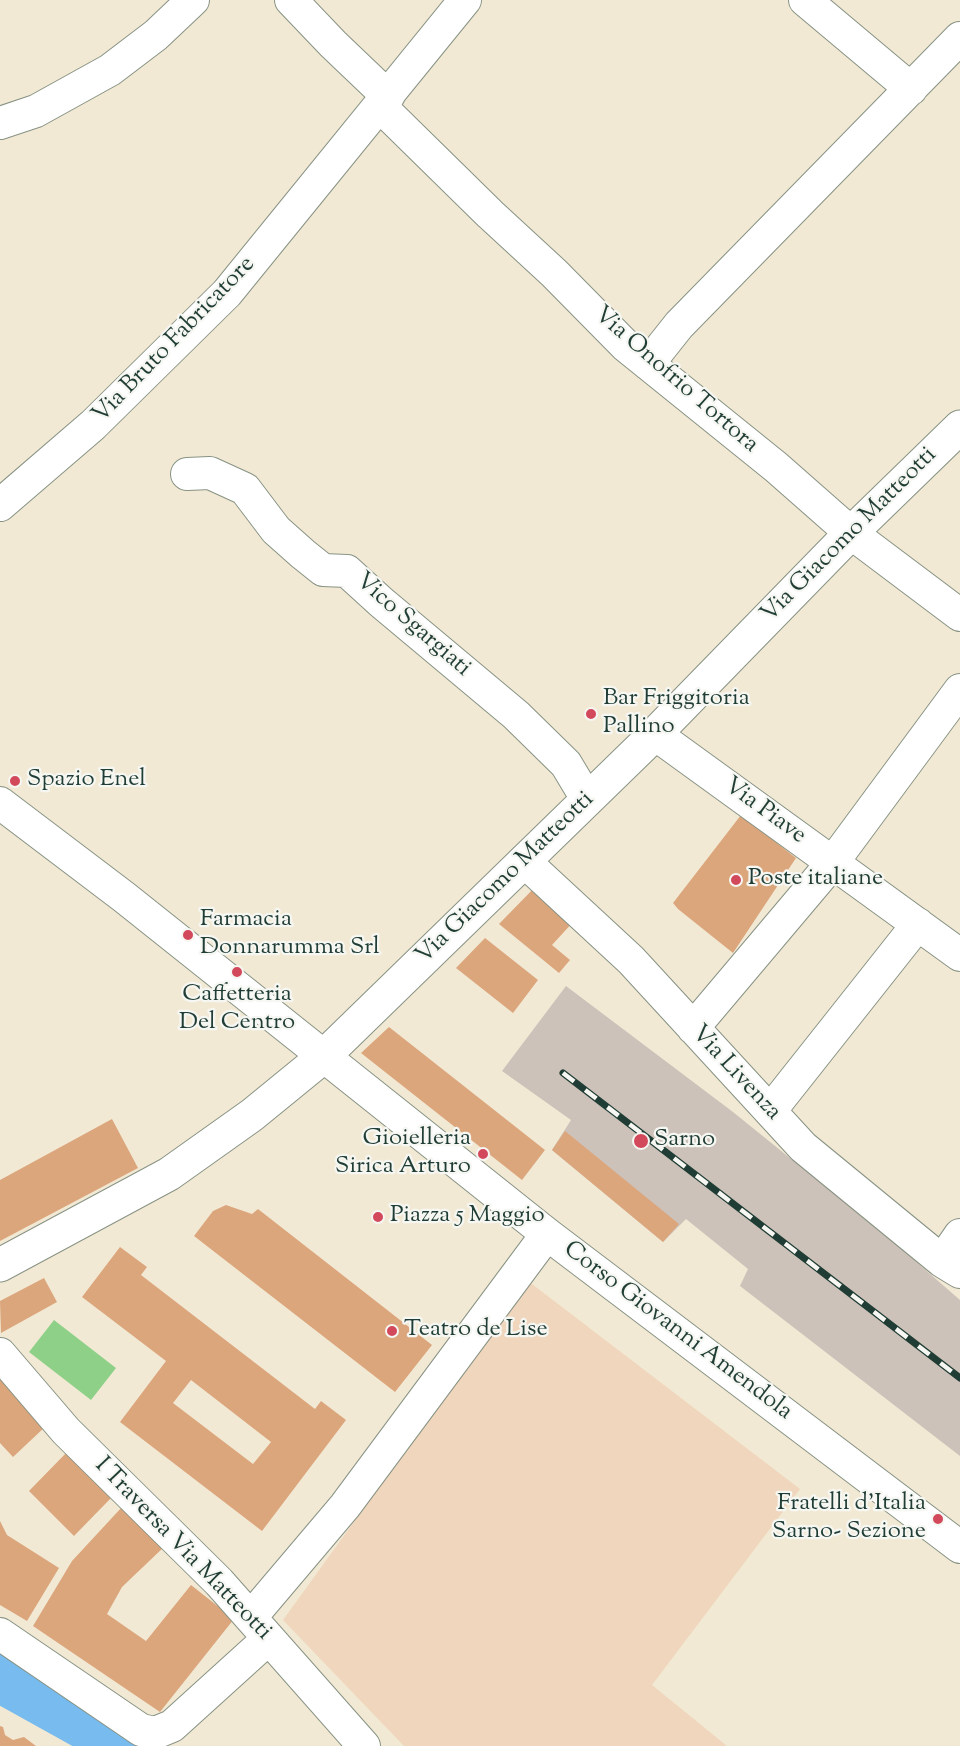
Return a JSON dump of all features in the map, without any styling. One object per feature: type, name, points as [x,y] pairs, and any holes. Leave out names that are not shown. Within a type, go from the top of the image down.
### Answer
[{"type":"street","points":[[0,123],[36,111],[110,70],[156,35],[193,0]]},
{"type":"street","name":"Via Onofrio Tortora","points":[[291,0],[490,214],[554,273],[626,346],[776,467],[851,533],[960,615]]},
{"type":"street","name":"Via Bruto Fabricatore","points":[[0,505],[93,425],[227,293],[465,0]]},
{"type":"street","points":[[805,0],[911,88]]},
{"type":"street","points":[[648,364],[679,325],[960,38]]},
{"type":"street","name":"Via Giacomo Matteotti","points":[[0,1265],[169,1174],[252,1115],[324,1057],[655,734],[851,533],[960,427]]},
{"type":"street","name":"Vico Sgargiati","points":[[187,474],[210,473],[245,489],[276,530],[309,560],[323,570],[347,571],[516,715],[566,764],[587,799]]},
{"type":"street","points":[[693,1028],[833,862],[960,690]]},
{"type":"street","name":"Via Piave","points":[[655,734],[960,955]]},
{"type":"street","name":"Corso Giovanni Amendola","points":[[0,802],[124,897],[547,1234],[960,1547]]},
{"type":"street","name":"Via Livenza","points":[[524,861],[631,960],[803,1147],[951,1267]]},
{"type":"street","points":[[770,1111],[918,924]]},
{"type":"street","points":[[0,1634],[141,1730],[154,1733],[172,1726],[260,1628],[345,1506],[547,1234]]},
{"type":"street","points":[[951,1267],[960,1235]]},
{"type":"street","name":"I Traversa Via Matteotti","points":[[0,1354],[66,1431],[219,1582],[364,1746]]},
{"type":"shaded area","name":"Sarno","points":[[566,986],[733,1112],[884,1234],[960,1300],[960,1456],[740,1286],[748,1269],[686,1219],[663,1242],[552,1150],[571,1120],[502,1071]]},
{"type":"shaded area","points":[[528,1281],[800,1489],[652,1685],[727,1746],[404,1746],[283,1620]]},
{"type":"green space","points":[[54,1320],[116,1368],[91,1400],[29,1352]]},
{"type":"building","name":"Poste italiane","points":[[741,815],[796,858],[733,953],[673,903]]},
{"type":"building","points":[[537,885],[574,921],[552,945],[570,960],[559,973],[499,924]]},
{"type":"building","points":[[485,938],[538,980],[513,1013],[456,968]]},
{"type":"building","points":[[389,1027],[545,1150],[522,1180],[361,1053]]},
{"type":"building","points":[[112,1119],[138,1168],[0,1241],[0,1180]]},
{"type":"building","points":[[565,1131],[679,1224],[663,1242],[552,1150]]},
{"type":"building","points":[[226,1205],[252,1214],[258,1209],[432,1345],[395,1392],[194,1236],[213,1211]]},
{"type":"building","points":[[120,1247],[147,1267],[141,1275],[315,1409],[321,1401],[346,1420],[262,1531],[120,1422],[166,1361],[82,1297]],"holes":[[[191,1380],[271,1442],[253,1464],[173,1403]]]},
{"type":"building","points":[[44,1278],[57,1302],[1,1333],[0,1301]]},
{"type":"building","points":[[0,1378],[46,1426],[13,1457],[0,1443]]},
{"type":"building","points":[[67,1452],[112,1497],[74,1536],[29,1491]]},
{"type":"building","points":[[122,1507],[164,1547],[122,1587],[107,1614],[146,1641],[191,1585],[234,1619],[160,1712],[33,1626],[72,1561]]},
{"type":"building","points":[[0,1521],[7,1535],[59,1568],[27,1621],[0,1605]]},
{"type":"building","points":[[0,1726],[3,1727],[5,1735],[13,1740],[24,1737],[36,1746],[0,1746]]},
{"type":"waterway","points":[[0,1677],[95,1730],[129,1746]]},
{"type":"railway","points":[[563,1073],[960,1378]]},
{"type":"place","name":"Bar Friggitoria Pallino","points":[[591,714]]},
{"type":"place","name":"Spazio Enel","points":[[15,781]]},
{"type":"place","name":"Poste italiane","points":[[736,880]]},
{"type":"place","name":"Farmacia Donnarumma Srl","points":[[188,935]]},
{"type":"place","name":"Caffetteria Del Centro","points":[[237,972]]},
{"type":"place","name":"Sarno","points":[[641,1141]]},
{"type":"place","name":"Gioielleria Sirica Arturo","points":[[483,1154]]},
{"type":"place","name":"Piazza 5 Maggio","points":[[378,1217]]},
{"type":"place","name":"Teatro de Lise","points":[[392,1331]]},
{"type":"place","name":"Fratelli d'Italia Sarno- Sezione","points":[[938,1519]]}]
